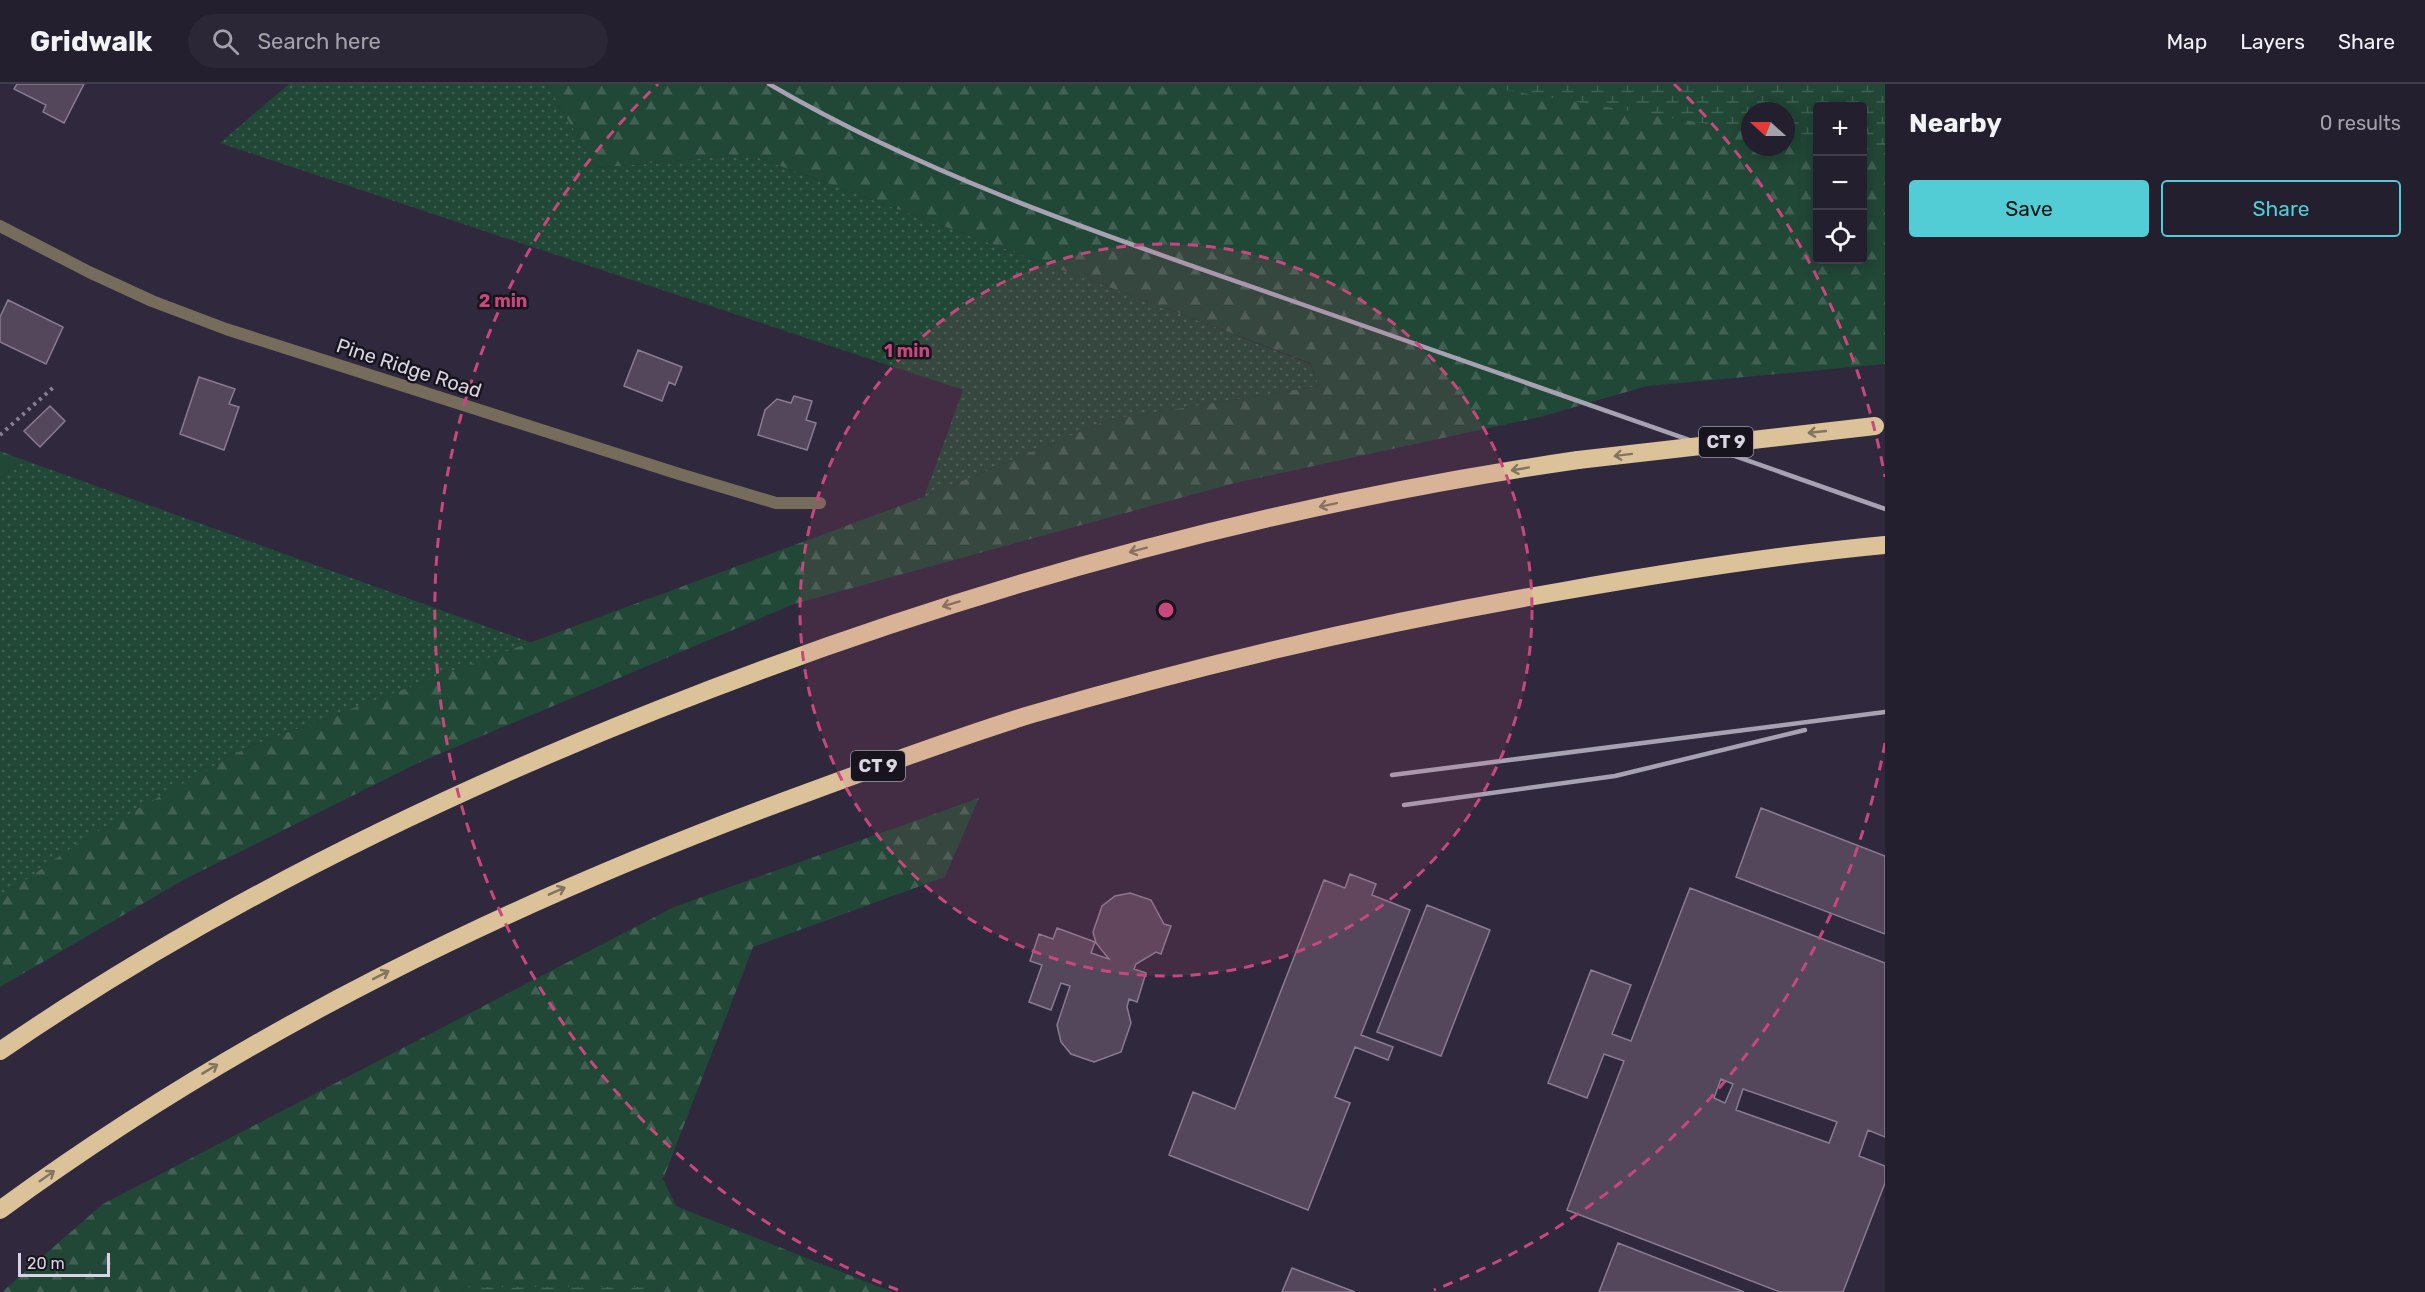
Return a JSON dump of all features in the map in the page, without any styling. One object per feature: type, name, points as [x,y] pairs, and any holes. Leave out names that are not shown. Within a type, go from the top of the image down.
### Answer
[{"type":"highway","name":"CT 9","points":[[0,1052],[79,999],[155,953],[331,855],[430,807],[563,748],[722,684],[930,611],[1026,581],[1155,546],[1369,496],[1578,460],[1880,426]]},
{"type":"highway","name":"CT 9","points":[[0,1210],[104,1137],[197,1077],[274,1032],[388,971],[517,909],[610,869],[772,805],[915,753],[1107,693],[1336,636],[1606,583],[1700,568],[1885,545]]},
{"type":"street","name":"Pine Ridge Road","points":[[0,226],[141,296],[226,329],[776,503],[820,503]]},
{"type":"path","points":[[0,435],[55,386]]},
{"type":"green space","points":[[289,84],[547,84],[596,168],[748,154],[1160,306],[1310,364],[1319,386],[1108,420],[924,497],[963,390],[220,143]]},
{"type":"green space","points":[[547,84],[1885,84],[1885,364],[1647,386],[1540,417],[1235,483],[794,604],[418,763],[185,879],[0,987],[0,898],[84,839],[248,747],[924,497],[1108,420],[1319,386],[1310,363],[748,154],[596,168]]},
{"type":"green space","points":[[1482,84],[1885,84],[1885,153],[1867,150],[1867,102],[1813,102],[1813,141],[1795,138],[1795,102],[1741,102],[1741,129],[1493,88]]},
{"type":"green space","points":[[0,451],[21,459],[0,479]]},
{"type":"green space","points":[[21,459],[532,643],[248,747],[0,898],[0,479]]},
{"type":"green space","points":[[979,798],[945,877],[753,947],[663,1179],[676,1206],[892,1292],[664,1292],[651,1287],[470,1287],[461,1292],[2,1292],[103,1204],[674,907]]},
{"type":"green space","points":[[470,1287],[651,1287],[664,1292],[461,1292]]},
{"type":"building","points":[[17,84],[84,84],[64,123],[43,112],[46,105],[14,89]]},
{"type":"building","points":[[8,300],[63,327],[46,364],[0,342],[0,317]]},
{"type":"building","points":[[638,350],[682,367],[675,385],[669,382],[662,401],[624,386]]},
{"type":"building","points":[[199,377],[235,389],[229,404],[239,407],[224,450],[180,434]]},
{"type":"building","points":[[794,396],[812,401],[806,420],[816,423],[807,450],[758,435],[765,410],[777,399],[791,403]]},
{"type":"building","points":[[50,406],[65,421],[40,447],[24,431]]},
{"type":"building","points":[[1761,808],[1885,856],[1885,934],[1736,877]]},
{"type":"building","points":[[1350,874],[1376,884],[1372,895],[1410,910],[1361,1035],[1393,1047],[1388,1060],[1355,1047],[1335,1097],[1350,1103],[1308,1210],[1169,1155],[1193,1092],[1235,1109],[1324,880],[1345,888]]},
{"type":"building","points":[[1690,888],[1885,963],[1885,1137],[1868,1130],[1859,1156],[1885,1166],[1885,1183],[1843,1292],[1780,1292],[1567,1210],[1624,1061],[1604,1054],[1587,1098],[1548,1083],[1591,970],[1631,985],[1612,1034],[1631,1041]],"holes":[[[1721,1079],[1733,1084],[1725,1103],[1714,1098]],[[1743,1089],[1837,1122],[1829,1143],[1736,1110]]]},
{"type":"building","points":[[1130,893],[1151,900],[1164,924],[1171,926],[1161,954],[1156,952],[1136,964],[1134,969],[1146,973],[1137,1002],[1129,999],[1127,1007],[1131,1023],[1121,1052],[1094,1062],[1071,1054],[1061,1042],[1057,1025],[1070,986],[1061,983],[1051,1010],[1029,1002],[1042,965],[1030,961],[1039,934],[1053,939],[1057,928],[1095,942],[1091,953],[1109,959],[1096,943],[1093,932],[1102,906],[1115,896]]},
{"type":"building","points":[[1427,905],[1490,930],[1441,1056],[1377,1032]]},
{"type":"building","points":[[1618,1243],[1744,1292],[1599,1292]]},
{"type":"building","points":[[1292,1268],[1355,1292],[1282,1292]]},
{"type":"railway","points":[[769,84],[893,149],[1021,203],[1152,252],[1885,509]]},
{"type":"railway","points":[[1392,775],[1885,712]]},
{"type":"railway","points":[[1404,805],[1615,776],[1805,730]]}]
